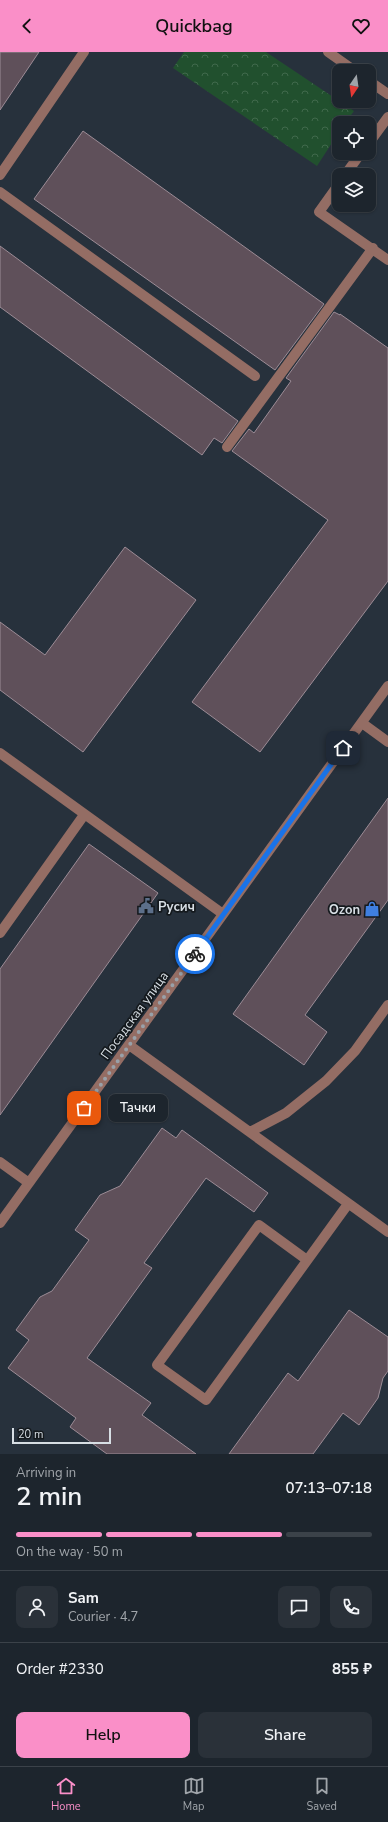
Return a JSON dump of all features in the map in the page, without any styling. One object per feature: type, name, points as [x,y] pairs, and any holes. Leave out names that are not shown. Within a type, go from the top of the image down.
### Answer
[{"type":"street","points":[[0,175],[84,52]]},
{"type":"street","points":[[328,52],[345,64]]},
{"type":"street","points":[[376,86],[388,94]]},
{"type":"street","points":[[376,133],[388,117]]},
{"type":"street","points":[[0,192],[255,376]]},
{"type":"street","points":[[332,194],[319,212],[373,248],[388,260]]},
{"type":"street","points":[[227,447],[373,248]]},
{"type":"street","name":"Посадская улица","points":[[0,1223],[388,686]]},
{"type":"street","points":[[362,722],[388,742]]},
{"type":"street","points":[[0,753],[84,815],[224,914]]},
{"type":"street","points":[[0,933],[84,815]]},
{"type":"street","points":[[250,1132],[286,1113],[326,1081],[355,1051],[388,1006]]},
{"type":"street","points":[[129,1045],[388,1232]]},
{"type":"street","points":[[0,1162],[29,1183]]},
{"type":"street","points":[[307,1260],[259,1225],[157,1365],[206,1400],[348,1204]]},
{"type":"green space","points":[[184,52],[266,52],[332,96],[332,108],[350,108],[354,111],[350,116],[332,116],[332,143],[317,166],[173,68]]},
{"type":"building","points":[[0,52],[39,52],[0,110]]},
{"type":"building","points":[[83,131],[324,304],[275,370],[34,199]]},
{"type":"building","points":[[0,246],[238,421],[222,443],[214,438],[202,455],[0,307]]},
{"type":"building","points":[[334,312],[340,314],[388,348],[388,581],[260,752],[192,702],[328,520],[232,451],[249,429],[254,433],[291,381],[286,378]]},
{"type":"building","points":[[125,547],[196,600],[83,752],[0,690],[0,622],[45,655]]},
{"type":"building","points":[[388,798],[388,900],[305,1015],[327,1032],[304,1065],[233,1014]]},
{"type":"building","points":[[89,844],[158,893],[0,1115],[0,969]]},
{"type":"building","points":[[162,1128],[176,1138],[182,1130],[268,1193],[254,1212],[206,1178],[144,1263],[152,1268],[87,1358],[151,1403],[142,1415],[196,1454],[107,1454],[70,1427],[76,1418],[8,1368],[29,1340],[16,1330],[40,1297],[52,1291],[89,1240],[75,1230],[100,1195],[120,1186]]},
{"type":"building","points":[[349,1310],[388,1337],[388,1371],[383,1378],[378,1398],[359,1425],[343,1413],[313,1454],[229,1454],[288,1373],[298,1381]]},
{"type":"way so far","points":[[84,1108],[195,954]]},
{"type":"place","name":"Русич","points":[[146,906]]},
{"type":"place","name":"Ozon","points":[[372,909]]},
{"type":"place","name":"Тачки","points":[[84,1108]]},
{"type":"route","points":[[195,954],[343,748]]}]
